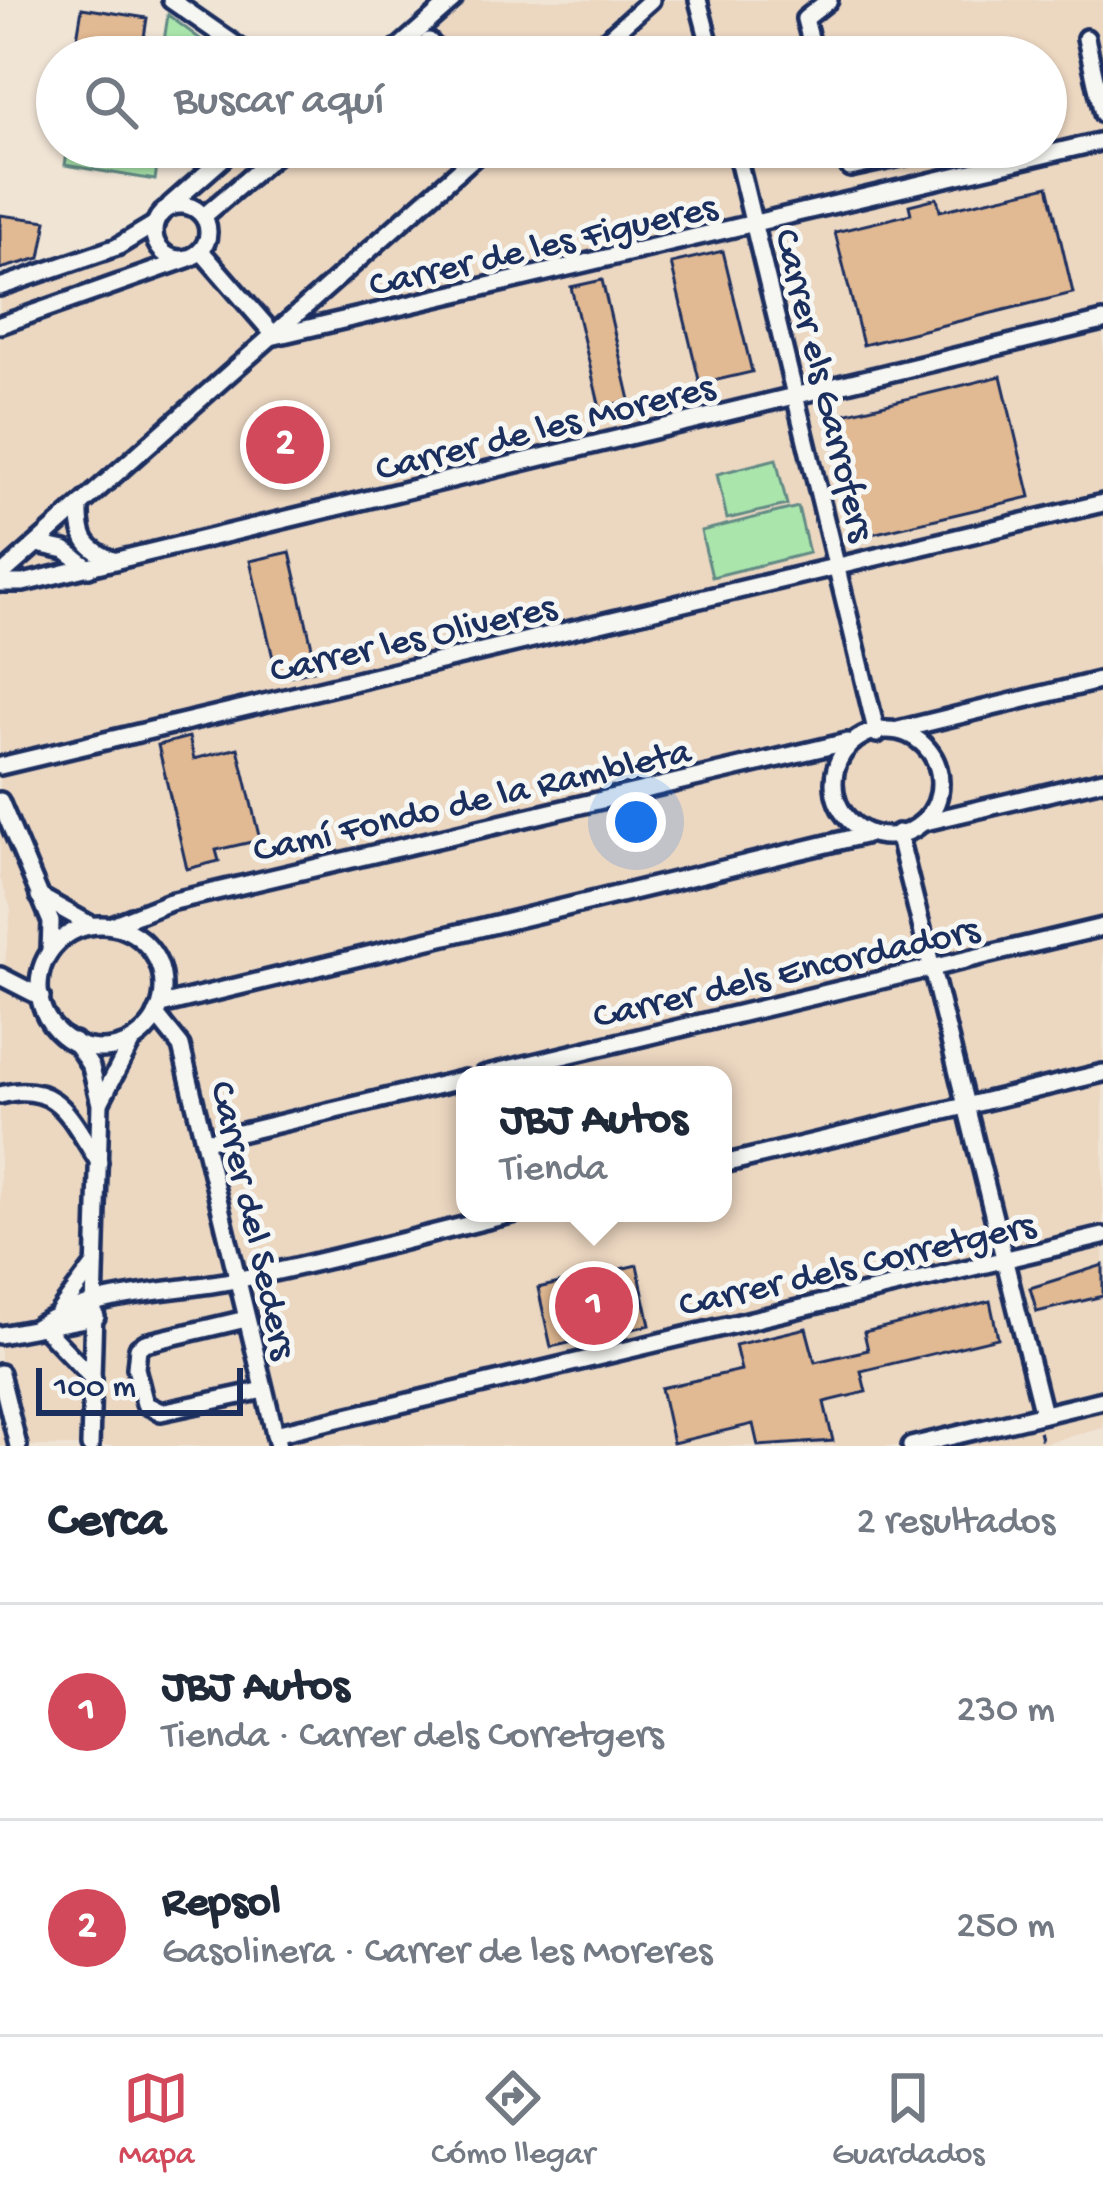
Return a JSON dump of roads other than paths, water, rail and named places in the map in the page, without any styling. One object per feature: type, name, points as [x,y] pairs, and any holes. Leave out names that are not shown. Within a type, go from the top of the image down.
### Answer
[{"type":"street","points":[[171,0],[223,36]]},
{"type":"street","points":[[412,36],[453,0]]},
{"type":"street","points":[[610,36],[650,0]]},
{"type":"street","points":[[698,0],[707,36]]},
{"type":"street","points":[[810,36],[806,19],[829,0]]},
{"type":"street","points":[[1086,38],[1103,113]]},
{"type":"street","name":"Carrer de les Figueres","points":[[1067,150],[1103,141]]},
{"type":"street","points":[[213,168],[160,217],[158,248],[169,256],[195,255],[275,336]]},
{"type":"street","points":[[204,216],[260,168]]},
{"type":"street","points":[[0,579],[463,168]]},
{"type":"street","name":"Carrer els Garrofers","points":[[740,168],[877,734]]},
{"type":"street","name":"Carrer de les Figueres","points":[[275,336],[992,168]]},
{"type":"street","points":[[0,287],[117,248],[182,204],[204,216],[209,233],[195,255],[0,325]]},
{"type":"street","name":"Carrer de les Moreres","points":[[0,579],[23,584],[1103,321]]},
{"type":"street","name":"Carrer les Oliveres","points":[[0,766],[1103,503]]},
{"type":"street","points":[[80,506],[79,533],[92,552],[115,561]]},
{"type":"street","points":[[37,544],[65,550],[89,568]]},
{"type":"street","points":[[864,836],[841,814],[834,794],[835,770],[847,742],[1103,680]]},
{"type":"street","points":[[898,730],[934,753],[941,771],[941,790],[925,822]]},
{"type":"street","name":"Camí Fondo de la Rambleta","points":[[112,925],[170,902],[847,742]]},
{"type":"street","points":[[158,1010],[864,836],[898,833],[925,822],[1103,779]]},
{"type":"street","points":[[0,801],[51,922],[50,951]]},
{"type":"street","points":[[898,833],[1043,1414]]},
{"type":"street","points":[[36,895],[91,925]]},
{"type":"street","points":[[90,1446],[100,1104],[91,1067],[74,1041],[49,1020],[41,997],[41,971],[50,951],[70,932],[112,925],[138,936],[153,952],[164,984],[158,1010],[115,1066],[100,1104]]},
{"type":"street","name":"Carrer dels Encordadors","points":[[521,1066],[1103,927]]},
{"type":"street","points":[[0,976],[41,997]]},
{"type":"street","name":"Carrer del Seders","points":[[158,1010],[181,1046],[277,1440]]},
{"type":"street","points":[[74,1041],[113,1048],[133,1040]]},
{"type":"street","points":[[732,1162],[1103,1073]]},
{"type":"street","points":[[206,1141],[456,1081]]},
{"type":"street","points":[[0,1095],[28,1088],[45,1094],[61,1105],[99,1163]]},
{"type":"street","points":[[0,1335],[479,1222]]},
{"type":"street","name":"Carrer dels Corretgers","points":[[277,1440],[1103,1236]]},
{"type":"street","points":[[40,1327],[58,1313],[97,1262]]},
{"type":"street","points":[[58,1313],[96,1310]]},
{"type":"street","points":[[247,1319],[146,1343],[138,1348],[136,1368],[145,1404],[160,1412],[264,1390]]},
{"type":"street","points":[[40,1327],[93,1379]]},
{"type":"street","points":[[0,1373],[19,1446]]},
{"type":"street","points":[[911,1446],[1103,1400]]},
{"type":"place","name":"Repsol","points":[[285,445]]},
{"type":"place","name":"JBJ Autos","points":[[594,1306]]}]
